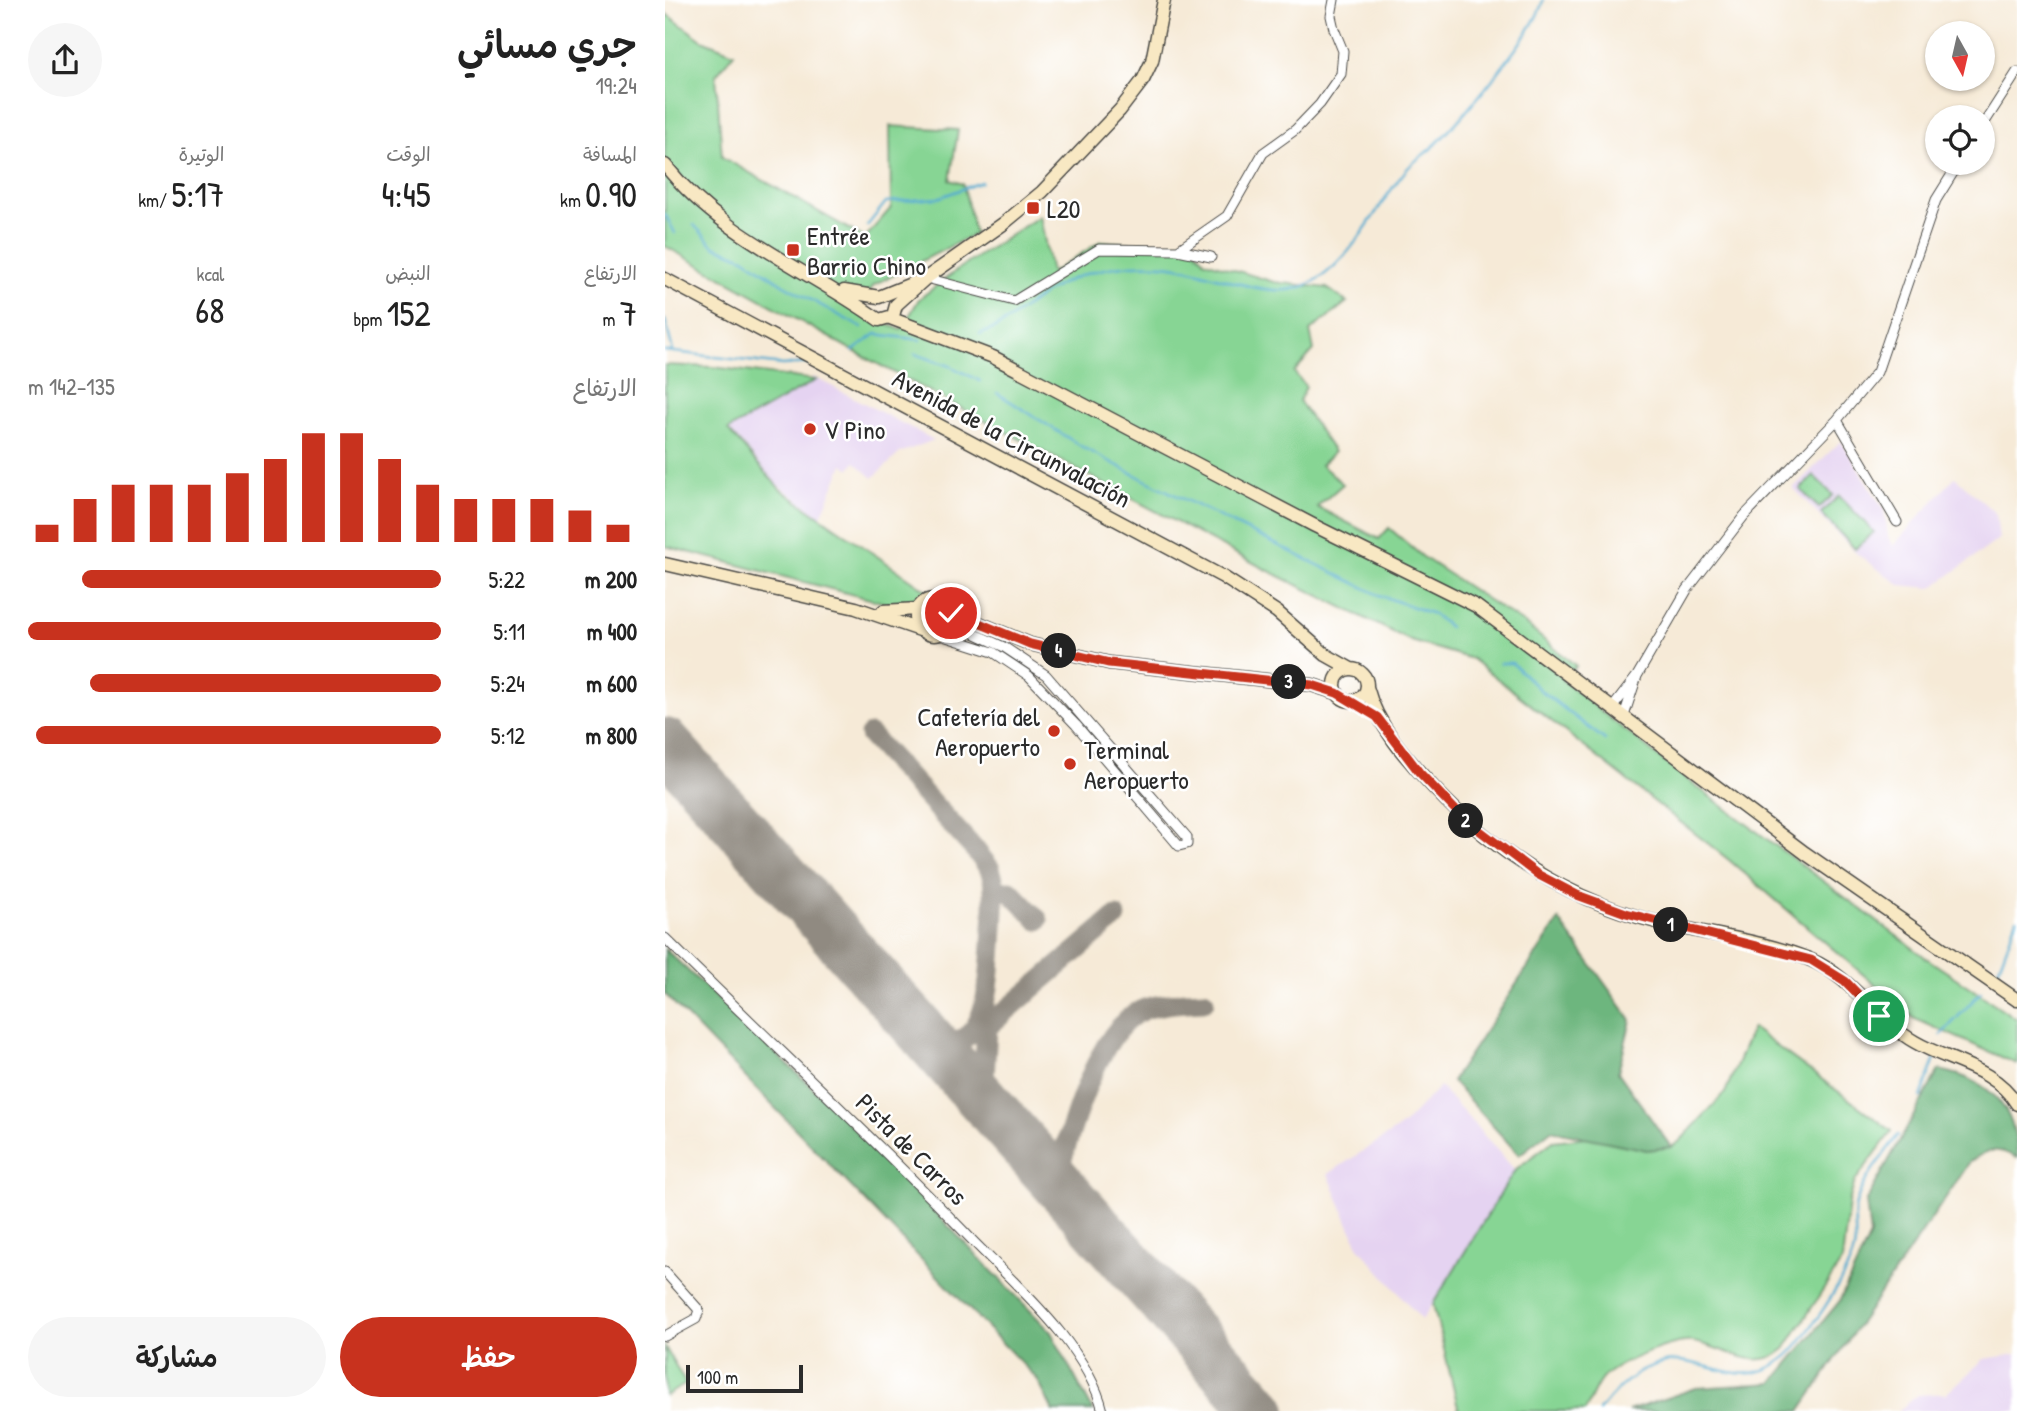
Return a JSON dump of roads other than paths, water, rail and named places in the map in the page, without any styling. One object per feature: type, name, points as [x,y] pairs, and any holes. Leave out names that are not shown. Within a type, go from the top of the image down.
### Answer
[{"type":"main road","points":[[665,166],[691,195],[727,226],[883,321],[926,278],[1025,206],[1120,110],[1143,80],[1152,61],[1164,0]]},
{"type":"main road","points":[[873,315],[871,307],[881,297],[926,278]]},
{"type":"main road","name":"Avenida de la Circunvalación","points":[[665,279],[1223,577],[1277,612],[1326,655]]},
{"type":"main road","points":[[824,284],[856,295],[890,298],[894,311],[936,334],[963,344],[1062,392],[1315,526],[1459,596],[1529,643],[1805,853],[2017,1000]]},
{"type":"main road","points":[[665,564],[859,609],[937,634],[945,630],[951,620],[946,604]]},
{"type":"main road","points":[[859,609],[895,612],[918,609],[931,600],[946,604],[974,621],[1030,644],[1109,663],[1312,685],[1336,683],[1351,669]]},
{"type":"main road","points":[[918,609],[917,623],[923,631]]},
{"type":"main road","points":[[951,620],[974,621]]},
{"type":"main road","points":[[1326,655],[1363,675],[1377,717],[1419,772],[1463,818],[1537,874],[1577,895],[1626,913],[1811,960],[1845,981],[1879,1016],[1907,1037],[1986,1075],[2006,1089],[2017,1104]]},
{"type":"main road","points":[[1326,655],[1336,683],[1350,702],[1377,717]]},
{"type":"main road","points":[[1350,702],[1359,699],[1367,687]]},
{"type":"street","points":[[1178,250],[1227,216],[1263,153],[1294,130],[1320,104],[1341,74],[1343,51],[1331,16],[1334,0]]},
{"type":"street","points":[[1995,106],[2017,72]]},
{"type":"street","points":[[1613,707],[1637,676],[1687,590],[1744,516],[1837,420],[1877,373],[1936,200],[1952,175]]},
{"type":"street","points":[[926,278],[1014,301],[1099,249],[1178,250],[1211,257]]},
{"type":"street","points":[[1837,420],[1897,522]]},
{"type":"street","points":[[937,634],[965,641],[1006,659],[1029,676],[1063,711],[1179,846],[1187,844],[1187,837],[1072,703],[1040,670],[1004,647],[951,620]]},
{"type":"street","points":[[1623,716],[1637,676]]},
{"type":"street","points":[[1063,711],[1072,703]]},
{"type":"street","points":[[1103,757],[1112,751]]},
{"type":"street","points":[[1145,807],[1154,798]]},
{"type":"street","name":"Pista de Carros","points":[[665,938],[880,1144],[1041,1310],[1087,1373],[1103,1411]]},
{"type":"street","points":[[665,1272],[699,1310],[696,1319],[665,1336]]},
{"type":"waterway","points":[[980,334],[1002,324],[1064,283],[1112,267],[1146,264],[1181,267],[1271,290],[1288,290],[1320,278],[1349,251],[1408,168],[1448,132],[1497,74],[1527,32],[1543,0]]},
{"type":"waterway","points":[[867,226],[886,202],[938,198],[981,182]]},
{"type":"waterway","points":[[665,214],[675,233]]},
{"type":"waterway","points":[[694,225],[714,246],[744,258],[784,285],[862,328]]},
{"type":"waterway","points":[[665,320],[673,351]]},
{"type":"waterway","points":[[853,351],[876,334],[921,340]]},
{"type":"waterway","points":[[665,351],[783,365],[811,363]]},
{"type":"waterway","points":[[915,354],[950,366],[980,381]]},
{"type":"waterway","points":[[997,393],[1084,448],[1145,480],[1379,595],[1433,614],[1449,627]]},
{"type":"waterway","points":[[1500,663],[1512,663],[1540,690],[1605,740]]},
{"type":"waterway","points":[[1998,970],[2017,919]]},
{"type":"waterway","points":[[1941,1035],[1981,992]]},
{"type":"waterway","points":[[1921,1097],[1935,1058]]},
{"type":"waterway","points":[[1599,1411],[1626,1382],[1660,1363],[1687,1362],[1724,1371],[1747,1373],[1770,1368],[1791,1352],[1834,1292],[1850,1261],[1854,1250],[1855,1210],[1861,1189],[1898,1135]]},
{"type":"place","name":"L20","points":[[1033,208]]},
{"type":"place","name":"Entrée Barrio Chino","points":[[793,250]]},
{"type":"place","name":"V Pino","points":[[810,429]]},
{"type":"place","name":"Cafetería del Aeropuerto","points":[[1054,731]]},
{"type":"place","name":"Terminal Aeropuerto","points":[[1070,764]]}]
